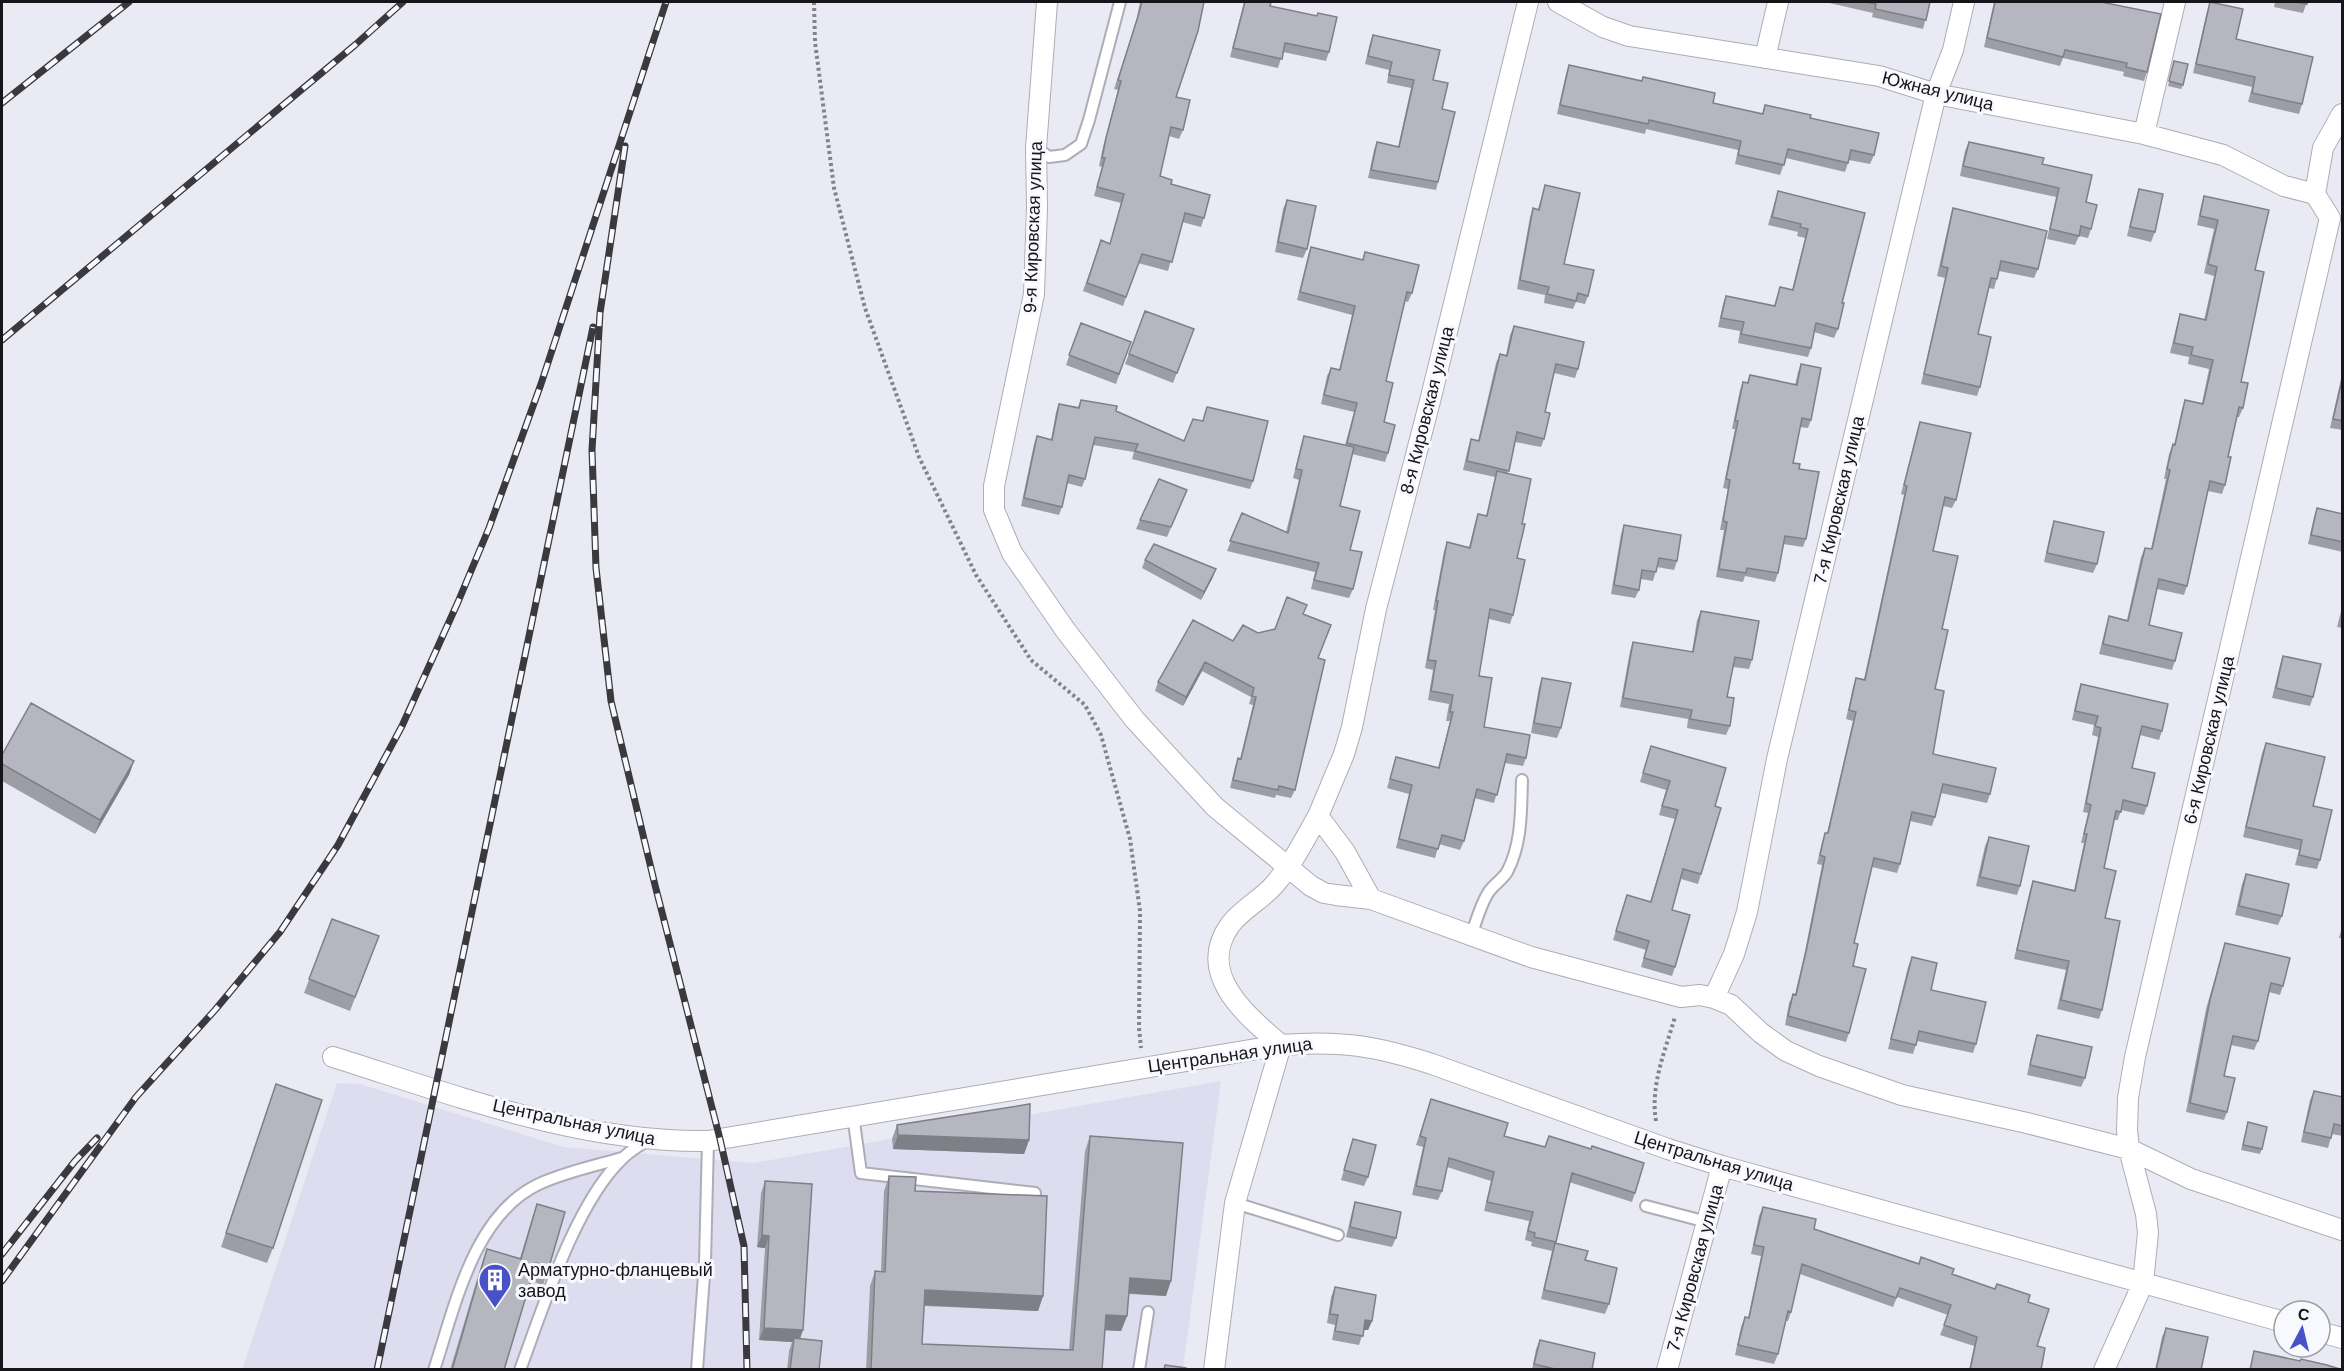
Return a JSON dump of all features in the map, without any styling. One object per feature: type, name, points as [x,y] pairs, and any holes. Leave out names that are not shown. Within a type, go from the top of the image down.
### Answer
[{"type":"street","name":"9-я Кировская улица","points":[[1047,2],[1036,148],[1037,208],[1034,294],[994,486],[994,510],[1012,553],[1066,631],[1135,720],[1215,807],[1288,866]]},
{"type":"street","name":"8-я Кировская улица","points":[[1281,1045],[1254,1023],[1234,1000],[1223,980],[1218,960],[1221,940],[1232,923],[1274,886],[1288,866],[1318,816],[1344,754],[1352,727],[1376,609],[1430,401],[1528,2]]},
{"type":"street","name":"Южная улица","points":[[1558,2],[1603,27],[1629,36],[1879,76],[1936,94],[2144,134],[2223,155],[2283,186],[2315,194]]},
{"type":"street","points":[[1765,58],[1778,2]]},
{"type":"street","name":"7-я Кировская улица","points":[[1714,998],[1734,954],[1747,912],[1777,759],[1936,94],[1953,50],[1964,2]]},
{"type":"street","points":[[2144,134],[2175,2]]},
{"type":"street","points":[[2315,194],[2323,148],[2343,114]]},
{"type":"street","name":"6-я Кировская улица","points":[[2104,1370],[2143,1282],[2148,1233],[2146,1214],[2129,1149],[2127,1130],[2128,1098],[2135,1057],[2336,219],[2315,194]]},
{"type":"street","points":[[1318,816],[1345,852],[1371,899]]},
{"type":"street","points":[[1288,866],[1311,886],[1324,893],[1371,899],[1530,957],[1681,996],[1700,995],[1714,998],[1731,1005],[1761,1033],[1786,1051],[1818,1066],[1902,1095],[2129,1149],[2191,1179],[2343,1230]]},
{"type":"street","name":"Центральная улица","points":[[333,1057],[510,1112],[584,1128],[672,1142],[708,1141],[1281,1045],[1315,1042],[1360,1045],[1396,1053],[1489,1083],[1668,1149],[1722,1166],[2272,1319]]},
{"type":"street","points":[[1214,1370],[1235,1203],[1281,1045]]},
{"type":"street","name":"7-я Кировская улица","points":[[1667,1370],[1722,1166]]},
{"type":"lane","points":[[1036,148],[1049,157],[1065,155],[1081,144],[1120,2]]},
{"type":"lane","points":[[1471,936],[1481,906],[1489,891],[1506,873],[1516,848],[1521,817],[1522,780]]},
{"type":"lane","points":[[853,1115],[861,1173],[1035,1193]]},
{"type":"lane","points":[[520,1370],[550,1287],[583,1215],[622,1158],[648,1139]]},
{"type":"lane","points":[[697,1370],[705,1262],[708,1141]]},
{"type":"lane","points":[[434,1370],[467,1270],[493,1223],[513,1201],[537,1185],[564,1174],[622,1158]]},
{"type":"lane","points":[[1235,1203],[1338,1235]]},
{"type":"lane","points":[[1646,1206],[1707,1222]]},
{"type":"lane","points":[[1139,1370],[1148,1312]]},
{"type":"path","points":[[814,2],[815,42],[834,188],[865,308],[919,457],[976,575],[1031,660],[1084,705],[1101,735],[1130,839],[1140,911],[1139,1028],[1143,1068]]},
{"type":"path","points":[[1668,1149],[1656,1119],[1654,1098],[1659,1071],[1681,996]]},
{"type":"shaded area","points":[[1221,1081],[1183,1369],[242,1370],[337,1083],[360,1084],[564,1147],[753,1163]]},
{"type":"building","points":[[1142,2],[1204,2],[1198,31],[1176,97],[1190,100],[1183,130],[1171,127],[1160,176],[1172,180],[1171,184],[1210,195],[1204,218],[1185,213],[1172,262],[1142,254],[1126,297],[1087,283],[1101,240],[1110,244],[1124,194],[1097,187],[1105,158],[1102,158],[1106,138],[1121,81],[1118,80]]},
{"type":"building","points":[[1245,2],[1271,2],[1270,6],[1317,16],[1318,13],[1337,17],[1329,52],[1285,43],[1282,59],[1233,48]]},
{"type":"building","points":[[1865,2],[1930,2],[1926,20],[1875,9],[1876,4]]},
{"type":"building","points":[[1995,2],[2101,2],[2161,14],[2147,72],[2126,67],[2127,63],[2065,50],[2063,57],[1987,38]]},
{"type":"building","points":[[2210,2],[2243,9],[2236,39],[2313,57],[2302,104],[2252,93],[2255,77],[2196,64]]},
{"type":"building","points":[[1373,35],[1440,50],[1433,80],[1448,83],[1442,109],[1455,112],[1438,182],[1371,170],[1377,142],[1399,147],[1414,80],[1389,75],[1392,62],[1368,56]]},
{"type":"building","points":[[2174,61],[2188,64],[2183,85],[2169,81]]},
{"type":"building","points":[[1569,65],[1642,81],[1643,77],[1715,93],[1713,103],[1763,114],[1765,105],[1811,115],[1810,118],[1879,133],[1874,155],[1851,150],[1848,163],[1788,149],[1784,165],[1738,155],[1741,141],[1649,120],[1648,124],[1560,105]]},
{"type":"building","points":[[1969,142],[2044,158],[2042,164],[2092,175],[2086,202],[2097,205],[2091,229],[2081,226],[2079,236],[2050,229],[2059,188],[1963,166]]},
{"type":"building","points":[[1545,185],[1580,193],[1564,264],[1594,270],[1588,296],[1578,293],[1576,301],[1547,294],[1549,287],[1520,280],[1533,208],[1539,210]]},
{"type":"building","points":[[2139,189],[2163,194],[2155,232],[2130,227]]},
{"type":"building","points":[[1778,191],[1865,213],[1842,303],[1844,303],[1838,329],[1816,323],[1811,348],[1741,334],[1744,322],[1721,318],[1726,296],[1775,306],[1780,287],[1793,290],[1808,229],[1800,227],[1801,224],[1772,217]]},
{"type":"building","points":[[2204,196],[2269,210],[2255,270],[2264,272],[2241,382],[2248,383],[2243,408],[2239,407],[2228,457],[2231,457],[2225,485],[2210,481],[2187,586],[2159,579],[2149,625],[2182,633],[2175,661],[2103,644],[2109,616],[2128,621],[2145,548],[2152,549],[2170,470],[2167,469],[2185,400],[2203,404],[2213,360],[2191,355],[2193,347],[2174,343],[2180,314],[2206,320],[2217,267],[2208,264],[2218,220],[2200,216]]},
{"type":"building","points":[[1287,200],[1316,206],[1307,249],[1278,242]]},
{"type":"building","points":[[1953,208],[2047,231],[2038,269],[2001,261],[1997,279],[1991,278],[1978,334],[1991,337],[1980,387],[1924,374],[1948,268],[1941,266]]},
{"type":"building","points":[[1311,247],[1363,260],[1365,252],[1419,265],[1412,293],[1407,292],[1386,381],[1393,383],[1384,422],[1395,425],[1388,453],[1347,443],[1357,403],[1324,395],[1331,368],[1340,370],[1355,306],[1300,292]]},
{"type":"building","points":[[1145,311],[1194,329],[1177,373],[1129,354]]},
{"type":"building","points":[[1081,323],[1131,342],[1119,374],[1069,355]]},
{"type":"building","points":[[1514,326],[1584,342],[1578,369],[1556,364],[1545,412],[1550,413],[1544,439],[1517,432],[1509,471],[1467,461],[1471,439],[1479,441],[1500,354],[1507,356]]},
{"type":"building","points":[[1801,364],[1821,368],[1811,420],[1802,418],[1793,463],[1800,464],[1799,469],[1819,472],[1806,539],[1785,536],[1778,573],[1747,568],[1746,573],[1719,569],[1727,522],[1723,521],[1730,480],[1726,479],[1738,421],[1735,421],[1743,382],[1748,383],[1750,375],[1797,385]]},
{"type":"building","points":[[2343,376],[2343,421],[2333,419]]},
{"type":"building","points":[[1081,400],[1117,406],[1116,411],[1184,441],[1193,419],[1203,421],[1207,407],[1268,421],[1253,481],[1135,451],[1138,444],[1095,437],[1085,479],[1069,475],[1062,507],[1024,498],[1037,436],[1052,440],[1059,404],[1079,408]]},
{"type":"building","points":[[1920,422],[1971,433],[1956,500],[1945,497],[1933,551],[1958,556],[1942,629],[1948,630],[1935,689],[1944,691],[1933,754],[1996,768],[1990,794],[1943,784],[1935,817],[1912,812],[1900,864],[1874,858],[1854,943],[1858,944],[1853,966],[1866,969],[1849,1033],[1788,1016],[1793,994],[1796,995],[1825,857],[1820,855],[1825,833],[1828,833],[1856,712],[1849,710],[1856,678],[1865,680],[1907,486],[1904,485]]},
{"type":"building","points":[[1304,436],[1354,447],[1340,506],[1360,511],[1350,550],[1362,552],[1353,589],[1314,580],[1319,563],[1230,541],[1242,513],[1288,533],[1302,470],[1296,469]]},
{"type":"building","points":[[1497,471],[1531,479],[1522,524],[1525,524],[1517,558],[1525,560],[1513,615],[1490,609],[1479,676],[1492,678],[1484,727],[1530,735],[1526,758],[1507,754],[1497,795],[1477,789],[1464,841],[1442,835],[1438,849],[1399,839],[1412,785],[1390,779],[1396,757],[1439,768],[1453,712],[1450,712],[1453,695],[1431,691],[1436,661],[1428,660],[1447,542],[1470,548],[1478,514],[1487,516]]},
{"type":"building","points":[[1159,479],[1187,490],[1171,527],[1140,520]]},
{"type":"building","points":[[2317,508],[2343,514],[2343,542],[2311,535]]},
{"type":"building","points":[[2054,521],[2104,532],[2097,564],[2047,553]]},
{"type":"building","points":[[1624,525],[1681,535],[1677,561],[1659,558],[1656,572],[1642,570],[1639,590],[1614,585]]},
{"type":"building","points":[[1154,544],[1216,569],[1204,592],[1145,560]]},
{"type":"building","points":[[1287,597],[1307,605],[1303,614],[1331,625],[1318,658],[1325,660],[1295,790],[1279,786],[1278,790],[1233,780],[1238,758],[1241,759],[1256,697],[1252,696],[1254,688],[1205,662],[1186,697],[1158,682],[1193,620],[1233,641],[1243,625],[1258,633],[1275,629]]},
{"type":"building","points":[[1701,611],[1759,621],[1752,660],[1735,657],[1727,697],[1734,698],[1730,726],[1690,719],[1692,710],[1623,698],[1633,642],[1693,652]]},
{"type":"building","points":[[2283,656],[2321,664],[2313,697],[2276,688]]},
{"type":"building","points":[[1542,678],[1571,683],[1561,728],[1534,723]]},
{"type":"building","points":[[2081,684],[2168,704],[2162,731],[2142,726],[2132,768],[2155,773],[2147,806],[2123,800],[2121,812],[2116,811],[2104,868],[2116,871],[2105,918],[2120,921],[2102,1010],[2061,1000],[2069,961],[2017,950],[2033,881],[2075,891],[2091,805],[2086,803],[2101,728],[2095,726],[2098,716],[2075,711]]},
{"type":"building","points":[[31,703],[134,761],[100,820],[2,764],[2,755]]},
{"type":"building","points":[[2266,743],[2325,757],[2313,806],[2332,810],[2320,860],[2299,855],[2302,840],[2246,827]]},
{"type":"building","points":[[1651,746],[1726,768],[1715,806],[1721,808],[1701,874],[1683,869],[1672,910],[1690,915],[1675,967],[1644,958],[1649,941],[1616,931],[1627,895],[1651,902],[1678,810],[1662,806],[1670,781],[1643,773]]},
{"type":"building","points":[[1989,837],[2029,846],[2020,886],[1980,877]]},
{"type":"building","points":[[2246,874],[2289,884],[2282,916],[2239,906]]},
{"type":"building","points":[[332,919],[379,936],[355,997],[309,979]]},
{"type":"building","points":[[2225,943],[2290,958],[2283,986],[2271,983],[2258,1041],[2233,1036],[2224,1076],[2235,1078],[2227,1112],[2190,1103],[2210,1000]]},
{"type":"building","points":[[1912,957],[1937,963],[1931,990],[1986,1002],[1976,1044],[1919,1031],[1916,1045],[1891,1039]]},
{"type":"building","points":[[2037,1035],[2092,1047],[2085,1078],[2030,1065]]},
{"type":"building","points":[[276,1084],[322,1100],[273,1248],[226,1233]]},
{"type":"building","points":[[2314,1091],[2343,1097],[2343,1126],[2334,1124],[2331,1138],[2304,1132]]},
{"type":"building","points":[[1431,1099],[1508,1123],[1504,1136],[1545,1147],[1549,1136],[1591,1149],[1592,1146],[1644,1163],[1635,1193],[1572,1173],[1556,1242],[1534,1237],[1535,1233],[1528,1231],[1533,1212],[1487,1202],[1494,1172],[1449,1158],[1442,1191],[1416,1186],[1426,1138],[1420,1136]]},
{"type":"building","points":[[1030,1104],[1029,1140],[898,1135],[897,1125]]},
{"type":"building","points":[[2248,1122],[2267,1127],[2262,1149],[2243,1145]]},
{"type":"building","points":[[1090,1136],[1183,1143],[1171,1281],[1130,1278],[1127,1316],[1106,1315],[1102,1370],[871,1370],[875,1271],[885,1272],[889,1176],[916,1177],[915,1191],[1047,1196],[1043,1296],[925,1290],[922,1344],[1073,1350]]},
{"type":"building","points":[[1353,1139],[1376,1145],[1368,1177],[1344,1170]]},
{"type":"building","points":[[765,1181],[812,1184],[803,1330],[764,1328],[769,1236],[762,1235]]},
{"type":"building","points":[[1355,1202],[1401,1212],[1396,1238],[1350,1227]]},
{"type":"building","name":"Арматурно-фланцевый завод","points":[[537,1204],[565,1212],[549,1267],[536,1263],[504,1370],[452,1370],[487,1249],[521,1259]]},
{"type":"building","points":[[1763,1207],[1816,1219],[1814,1229],[1919,1264],[1921,1257],[1954,1269],[1952,1274],[1995,1289],[1997,1284],[2030,1295],[2028,1302],[2049,1309],[2037,1346],[2045,1348],[2041,1370],[1970,1370],[1977,1337],[1944,1325],[1951,1305],[1900,1288],[1896,1298],[1802,1264],[1778,1354],[1738,1345],[1745,1317],[1749,1318],[1764,1247],[1754,1245]]},
{"type":"building","points":[[1555,1243],[1588,1251],[1585,1260],[1617,1268],[1609,1304],[1544,1290]]},
{"type":"building","points":[[1335,1287],[1376,1295],[1372,1321],[1365,1320],[1363,1336],[1335,1331],[1338,1315],[1330,1314]]},
{"type":"building","points":[[2166,1328],[2208,1337],[2201,1370],[2156,1370]]},
{"type":"building","points":[[794,1338],[822,1341],[819,1370],[790,1370]]},
{"type":"building","points":[[1540,1340],[1595,1353],[1592,1370],[1559,1370],[1534,1364]]},
{"type":"building","points":[[2254,1351],[2272,1355],[2272,1359],[2300,1361],[2301,1359],[2343,1370],[2250,1370]]},
{"type":"building","points":[[1165,1365],[1186,1368],[1186,1370],[1164,1370]]},
{"type":"railway","points":[[2,103],[129,2]]},
{"type":"railway","points":[[2,340],[355,45],[403,2]]},
{"type":"railway","points":[[2,1281],[136,1097],[215,1010],[280,932],[338,845],[402,726],[489,528],[541,384],[666,2]]},
{"type":"railway","points":[[625,146],[600,313],[592,450],[596,568],[611,701],[720,1139],[744,1246],[747,1370]]},
{"type":"railway","points":[[377,1370],[593,327]]},
{"type":"railway","points":[[2,1254],[75,1161],[97,1138]]},
{"type":"place","name":"Арматурно-фланцевый завод","points":[[495,1309]]}]
